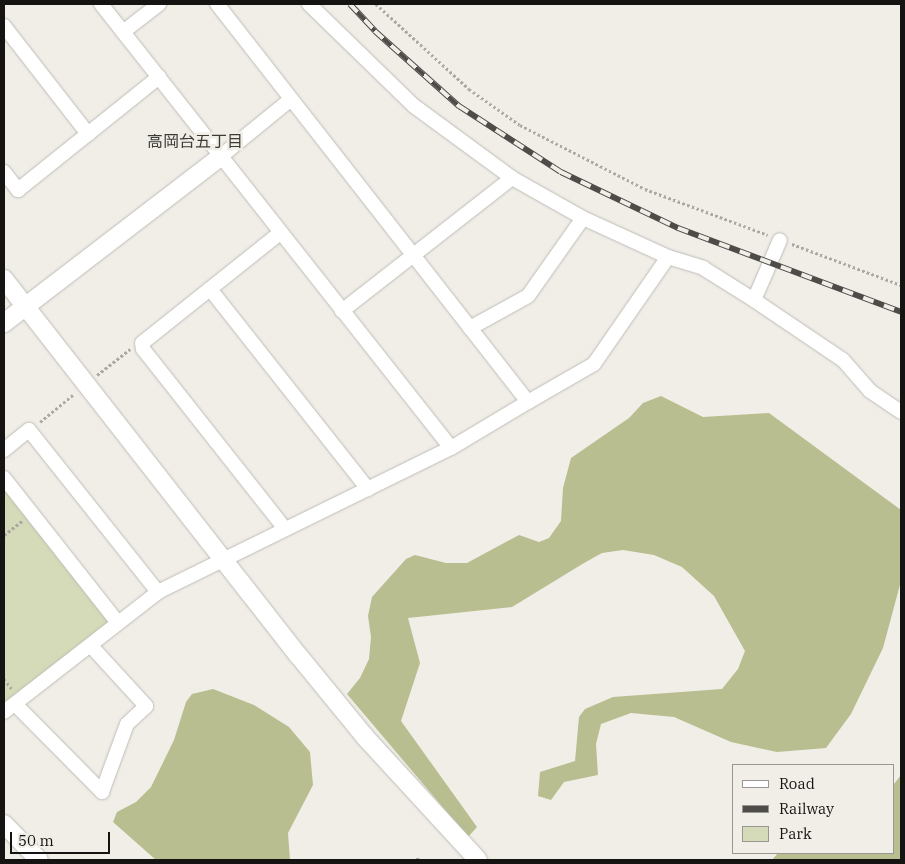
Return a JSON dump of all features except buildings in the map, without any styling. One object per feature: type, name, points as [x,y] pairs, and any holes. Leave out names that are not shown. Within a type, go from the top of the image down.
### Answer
[{"type":"street","points":[[101,4],[451,448]]},
{"type":"street","points":[[123,32],[159,4]]},
{"type":"street","points":[[216,4],[528,402]]},
{"type":"street","points":[[309,4],[414,106],[512,178],[583,218],[668,257],[702,268],[844,360],[870,391],[901,412]]},
{"type":"street","points":[[4,26],[88,134]]},
{"type":"street","points":[[4,172],[18,190],[159,77]]},
{"type":"street","points":[[4,323],[220,157],[290,100]]},
{"type":"street","points":[[342,311],[512,178]]},
{"type":"street","points":[[470,328],[528,296],[583,218]]},
{"type":"street","points":[[280,233],[142,343],[143,349],[285,529]]},
{"type":"street","points":[[754,300],[780,240]]},
{"type":"street","points":[[4,712],[15,698],[91,646],[158,592],[451,448],[594,364],[668,257]]},
{"type":"street","points":[[4,279],[365,737],[478,860]]},
{"type":"street","points":[[210,289],[368,489]]},
{"type":"street","points":[[4,450],[29,430],[158,592]]},
{"type":"street","points":[[4,478],[118,623]]},
{"type":"street","points":[[15,698],[102,792],[127,724],[146,706],[91,646]]},
{"type":"street","points":[[4,824],[39,860]]},
{"type":"path","points":[[376,4],[469,88],[520,125],[645,189],[901,285]]},
{"type":"path","points":[[96,376],[142,343]]},
{"type":"path","points":[[29,430],[75,393]]},
{"type":"path","points":[[4,535],[31,513]]},
{"type":"path","points":[[4,679],[15,698]]},
{"type":"green space","points":[[661,396],[703,417],[769,413],[901,510],[901,581],[883,648],[851,714],[826,748],[777,752],[731,742],[674,717],[631,713],[601,724],[596,744],[598,775],[564,782],[551,800],[538,796],[540,772],[575,761],[579,717],[585,709],[613,697],[722,689],[738,669],[745,651],[714,596],[682,567],[654,555],[623,550],[602,553],[512,607],[408,618],[420,663],[401,721],[477,827],[468,837],[347,694],[360,678],[369,659],[371,637],[368,616],[372,597],[406,559],[415,555],[446,563],[467,563],[519,535],[539,542],[549,538],[561,521],[563,488],[571,458],[629,418],[643,403]]},
{"type":"green space","points":[[4,485],[111,621],[4,703]]},
{"type":"green space","points":[[213,689],[254,705],[289,727],[310,752],[313,785],[288,833],[290,860],[156,860],[113,822],[117,812],[136,802],[151,787],[174,740],[186,702],[192,694]]},
{"type":"green space","points":[[901,775],[901,860],[772,860],[777,854],[895,854],[895,783]]},
{"type":"railway","points":[[350,4],[375,31],[459,106],[561,172],[678,228],[901,312]]},
{"type":"district","name":"高岡台五丁目","points":[[195,141]]}]
